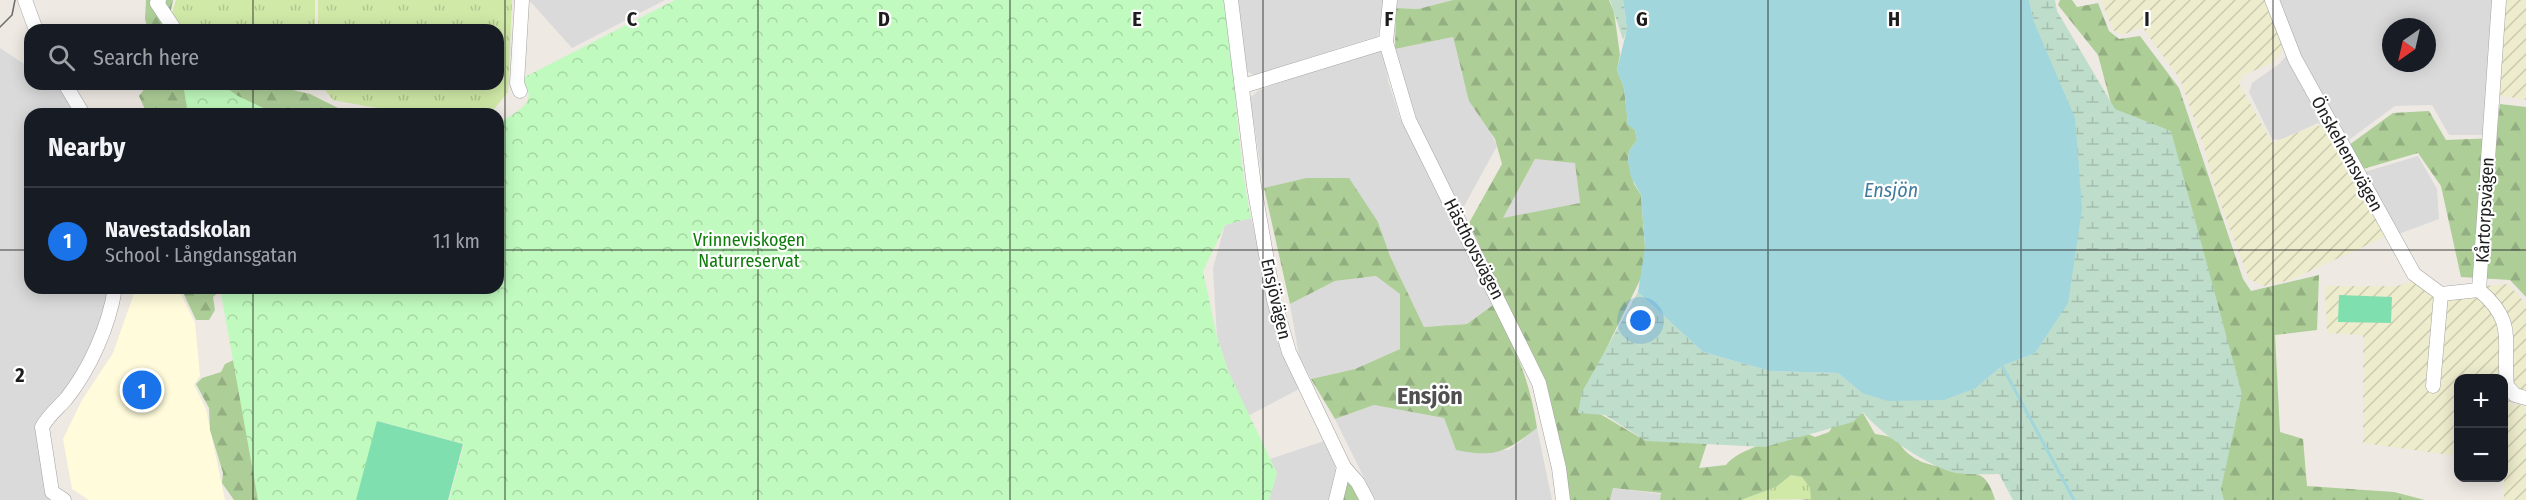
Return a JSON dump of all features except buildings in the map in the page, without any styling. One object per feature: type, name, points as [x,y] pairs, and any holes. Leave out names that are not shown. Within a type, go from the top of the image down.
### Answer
[{"type":"street","points":[[25,0],[34,24]]},
{"type":"street","points":[[159,0],[157,3],[171,24]]},
{"type":"street","points":[[520,91],[517,83],[522,0]]},
{"type":"street","name":"Ensjövägen","points":[[1231,0],[1254,186],[1281,330],[1289,352],[1344,467],[1358,483],[1367,500]]},
{"type":"street","name":"Hästhovsvägen","points":[[1390,0],[1386,42],[1409,120],[1539,383],[1559,468],[1563,500]]},
{"type":"street","name":"Önskehemsvägen","points":[[2272,0],[2295,59],[2401,252],[2414,274],[2442,294]]},
{"type":"street","name":"Kårtorpsvägen","points":[[2499,0],[2479,290],[2501,311],[2506,326],[2506,386],[2515,395],[2526,398]]},
{"type":"street","points":[[1243,86],[1386,42]]},
{"type":"street","points":[[69,90],[79,108]]},
{"type":"street","points":[[2433,386],[2442,294],[2479,290]]},
{"type":"street","points":[[59,497],[42,427],[66,398],[93,354],[103,331],[113,294]]},
{"type":"street","points":[[1336,500],[1344,467]]},
{"type":"shaded area","points":[[529,0],[665,0],[572,48]]},
{"type":"shaded area","points":[[1234,0],[1384,0],[1378,36],[1301,60],[1258,77],[1244,70]]},
{"type":"shaded area","points":[[1398,0],[1453,0],[1418,9],[1396,8]]},
{"type":"shaded area","points":[[2273,0],[2499,0],[2489,135],[2449,135],[2432,105],[2395,106],[2346,142],[2333,137],[2318,123],[2280,140],[2272,139],[2249,92],[2252,83],[2279,64],[2291,50]]},
{"type":"shaded area","points":[[1453,37],[1462,75],[1497,146],[1462,210],[1446,184],[1419,125],[1403,83],[1395,49]]},
{"type":"shaded area","points":[[0,48],[24,64],[24,90],[60,90],[71,108],[24,108],[24,294],[107,294],[98,331],[74,378],[43,417],[36,436],[45,477],[55,500],[0,500]]},
{"type":"shaded area","points":[[1375,48],[1384,54],[1388,81],[1400,118],[1470,253],[1493,305],[1467,324],[1424,327],[1390,256],[1378,222],[1306,178],[1264,188],[1250,98],[1259,90]]},
{"type":"shaded area","points":[[2418,156],[2437,189],[2439,219],[2396,235],[2361,173]]},
{"type":"shaded area","points":[[1535,159],[1575,162],[1580,204],[1502,219]]},
{"type":"shaded area","points":[[1251,218],[1284,347],[1299,389],[1248,416],[1229,373],[1217,337],[1213,268],[1225,225]]},
{"type":"shaded area","points":[[1377,276],[1400,294],[1400,349],[1355,369],[1311,379],[1299,356],[1290,304],[1335,281]]},
{"type":"shaded area","points":[[134,294],[181,294],[195,323],[200,376],[194,385],[206,409],[225,500],[89,500],[72,489],[63,439],[82,400],[113,353]]},
{"type":"shaded area","points":[[1374,405],[1444,418],[1456,450],[1509,450],[1537,428],[1552,500],[1375,500],[1335,419]]},
{"type":"shaded area","points":[[1327,440],[1336,470],[1330,500],[1269,500],[1277,473],[1270,459]]},
{"type":"shaded area","points":[[1613,488],[1661,494],[1660,500],[1610,500]]},
{"type":"green space","points":[[146,0],[173,0],[170,15],[175,24],[146,24]]},
{"type":"green space","points":[[176,0],[315,0],[315,24],[178,24],[172,13]]},
{"type":"green space","points":[[318,0],[512,0],[508,92],[495,108],[377,108],[333,100],[325,90],[504,90],[504,24],[318,24]]},
{"type":"green space","name":"Vrinneviskogen Naturreservat","points":[[675,0],[1224,0],[1242,164],[1251,218],[1225,225],[1203,271],[1217,337],[1229,373],[1277,473],[1269,500],[449,500],[464,444],[378,421],[357,500],[258,500],[221,294],[504,294],[504,120],[519,110],[528,100],[529,94],[526,87],[519,80]]},
{"type":"green space","points":[[1453,0],[1609,0],[1614,12],[1620,55],[1617,70],[1624,88],[1628,124],[1635,130],[1637,140],[1629,151],[1628,161],[1634,184],[1641,195],[1645,248],[1643,274],[1580,402],[1639,437],[1668,432],[1708,440],[1699,468],[1726,465],[1749,449],[1801,431],[1815,437],[1829,432],[1837,420],[1863,413],[1875,434],[1891,437],[1913,457],[1929,464],[1965,470],[1981,476],[1988,483],[1995,500],[1797,500],[1811,499],[1810,488],[1802,477],[1791,475],[1776,487],[1741,500],[1660,500],[1661,493],[1613,488],[1610,500],[1568,500],[1543,381],[1469,223],[1502,164],[1495,139],[1469,101],[1453,37],[1395,49],[1396,8],[1418,9]],"holes":[[[1535,159],[1575,163],[1580,203],[1503,218]]]},
{"type":"green space","points":[[1610,0],[1623,0],[1627,30],[1623,40]]},
{"type":"green space","points":[[2029,0],[2055,0],[2057,11],[2115,109],[2171,131],[2242,394],[2221,489],[2224,500],[2013,500],[1999,474],[1956,473],[1945,470],[1919,457],[1893,439],[1863,412],[1853,422],[1765,447],[1646,441],[1605,415],[1578,413],[1582,392],[1638,292],[1703,352],[1770,371],[1838,373],[1862,393],[1976,388],[2002,366],[2035,353],[2034,22]]},
{"type":"green space","points":[[2060,0],[2072,0],[2077,7],[2098,3],[2109,31],[2119,39],[2140,36],[2179,88],[2243,279],[2251,291],[2319,275],[2317,330],[2275,335],[2280,432],[2303,439],[2307,486],[2394,492],[2425,500],[2093,500],[2121,141],[2098,55],[2058,5]]},
{"type":"green space","points":[[2101,0],[2267,0],[2283,49],[2274,62],[2244,75],[2239,83],[2272,143],[2316,125],[2322,127],[2358,182],[2387,236],[2290,280],[2264,286],[2249,279],[2216,192],[2204,147],[2180,79],[2142,27],[2122,35],[2113,30]]},
{"type":"green space","points":[[2505,0],[2526,0],[2526,100],[2499,95]]},
{"type":"green space","points":[[144,90],[293,90],[310,94],[338,108],[144,108],[139,96]]},
{"type":"green space","points":[[184,90],[230,90],[263,108],[187,108]]},
{"type":"green space","points":[[2500,104],[2526,107],[2526,297],[2510,280],[2461,277],[2441,186],[2418,153],[2363,169],[2349,145],[2393,113],[2429,111],[2446,140],[2496,138]]},
{"type":"green space","points":[[1306,178],[1349,178],[1378,222],[1390,256],[1424,327],[1467,324],[1493,305],[1521,365],[1537,428],[1508,448],[1491,453],[1481,453],[1456,450],[1444,418],[1374,405],[1335,419],[1311,379],[1355,369],[1400,349],[1400,294],[1376,276],[1335,281],[1290,304],[1264,188]]},
{"type":"green space","points":[[2414,281],[2440,289],[2508,284],[2526,304],[2526,403],[2508,402],[2508,374],[2454,374],[2454,455],[2363,443],[2363,335],[2327,333],[2325,286],[2397,286]]},
{"type":"green space","points":[[184,294],[216,294],[213,297],[215,310],[209,320],[196,320]]},
{"type":"green space","points":[[2339,295],[2392,297],[2391,323],[2338,322]]},
{"type":"green space","points":[[240,357],[343,500],[234,500],[222,483],[223,473],[210,430],[209,408],[196,384],[202,378],[221,372],[225,364]]},
{"type":"green space","points":[[2508,404],[2526,405],[2526,500],[2504,500],[2504,482],[2508,482]]},
{"type":"green space","points":[[377,421],[463,444],[448,500],[356,500]]},
{"type":"green space","points":[[1791,475],[1802,477],[1810,488],[1812,499],[1741,500],[1776,487]]},
{"type":"green space","points":[[1345,483],[1354,484],[1362,500],[1342,500]]},
{"type":"water","name":"Ensjön","points":[[1623,0],[2029,0],[2034,22],[2075,118],[2082,209],[2068,303],[2035,353],[2002,366],[1976,388],[1944,400],[1888,401],[1862,393],[1838,373],[1770,371],[1703,352],[1638,292],[1645,248],[1641,195],[1631,177],[1628,161],[1629,151],[1637,140],[1635,130],[1628,125],[1624,88],[1617,70],[1627,29]]},
{"type":"waterway","points":[[2002,366],[2074,500]]},
{"type":"tram line","points":[[0,27],[12,15],[15,0]]},
{"type":"place","name":"Navestadskolan","points":[[142,390]]},
{"type":"district","name":"Ensjön","points":[[1430,396]]}]
